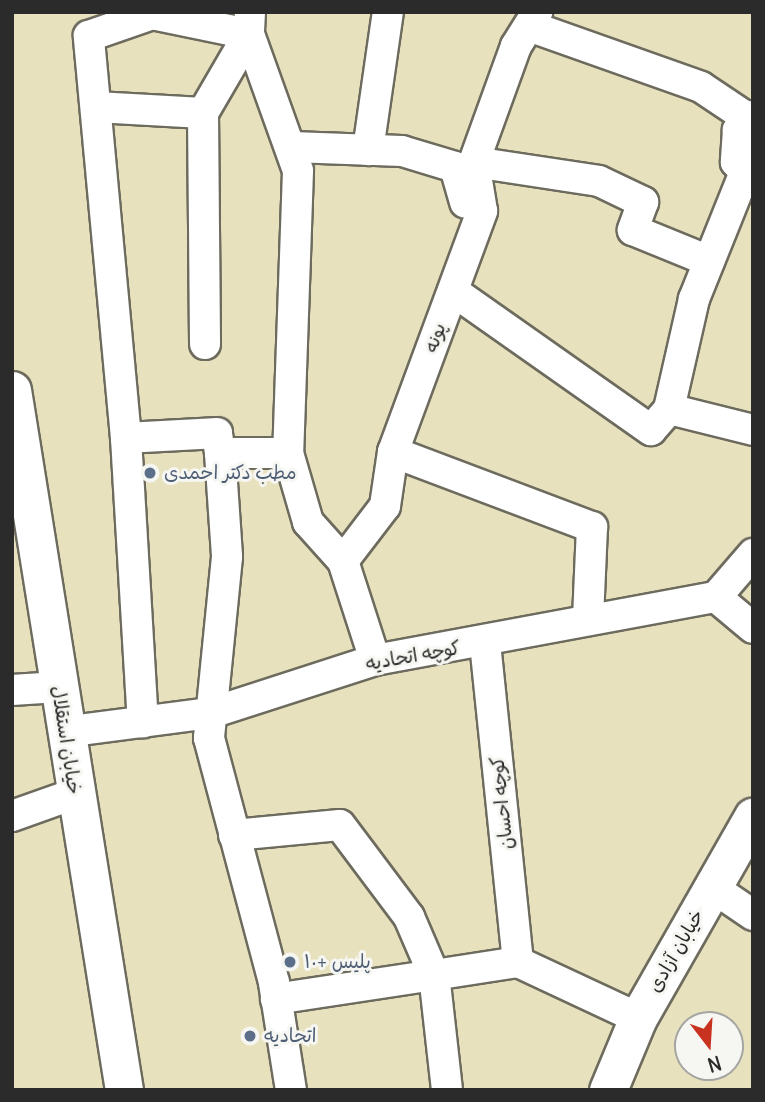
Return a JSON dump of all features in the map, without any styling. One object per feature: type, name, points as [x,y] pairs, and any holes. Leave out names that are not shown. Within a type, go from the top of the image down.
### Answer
[{"type":"street","points":[[368,150],[388,12]]},
{"type":"street","points":[[143,722],[126,438],[89,36],[152,14],[249,23]]},
{"type":"street","points":[[453,291],[651,430],[669,409],[694,299],[749,176],[736,162],[738,130],[751,118],[701,87],[533,19],[474,162],[599,181],[643,202],[633,230],[709,261]]},
{"type":"street","points":[[205,344],[203,113],[249,23]]},
{"type":"street","points":[[249,23],[298,171],[288,453],[308,522],[343,561],[375,660]]},
{"type":"street","points":[[96,107],[203,113]]},
{"type":"street","points":[[292,147],[402,151],[455,167],[466,207],[482,211]]},
{"type":"street","name":"پونه","points":[[343,561],[385,506],[393,452],[482,211],[474,162]]},
{"type":"street","name":"خیابان استقلال","points":[[12,390],[17,451],[124,1090]]},
{"type":"street","points":[[669,409],[753,430]]},
{"type":"street","points":[[126,438],[217,433],[227,557],[209,738],[276,999],[291,1090]]},
{"type":"street","points":[[393,452],[592,527],[588,618]]},
{"type":"street","points":[[220,453],[288,453]]},
{"type":"street","points":[[753,554],[716,597],[753,628]]},
{"type":"street","name":"کوچه اتحادیه","points":[[64,732],[211,713],[375,660],[485,643],[588,618],[716,597]]},
{"type":"street","name":"کوچه احسان","points":[[485,643],[519,962]]},
{"type":"street","points":[[12,690],[58,687]]},
{"type":"street","points":[[12,816],[74,794]]},
{"type":"street","name":"خیابان آزادی","points":[[618,1088],[638,1018],[753,816]]},
{"type":"street","points":[[234,835],[340,825],[409,917],[435,975],[447,1090]]},
{"type":"street","points":[[712,887],[753,915]]},
{"type":"street","points":[[276,999],[519,962],[638,1018]]},
{"type":"place","name":"مطب دکتر احمدی","points":[[150,473]]},
{"type":"place","name":"پلیس +۱۰","points":[[290,962]]},
{"type":"place","name":"اتحادیه","points":[[250,1036]]}]
